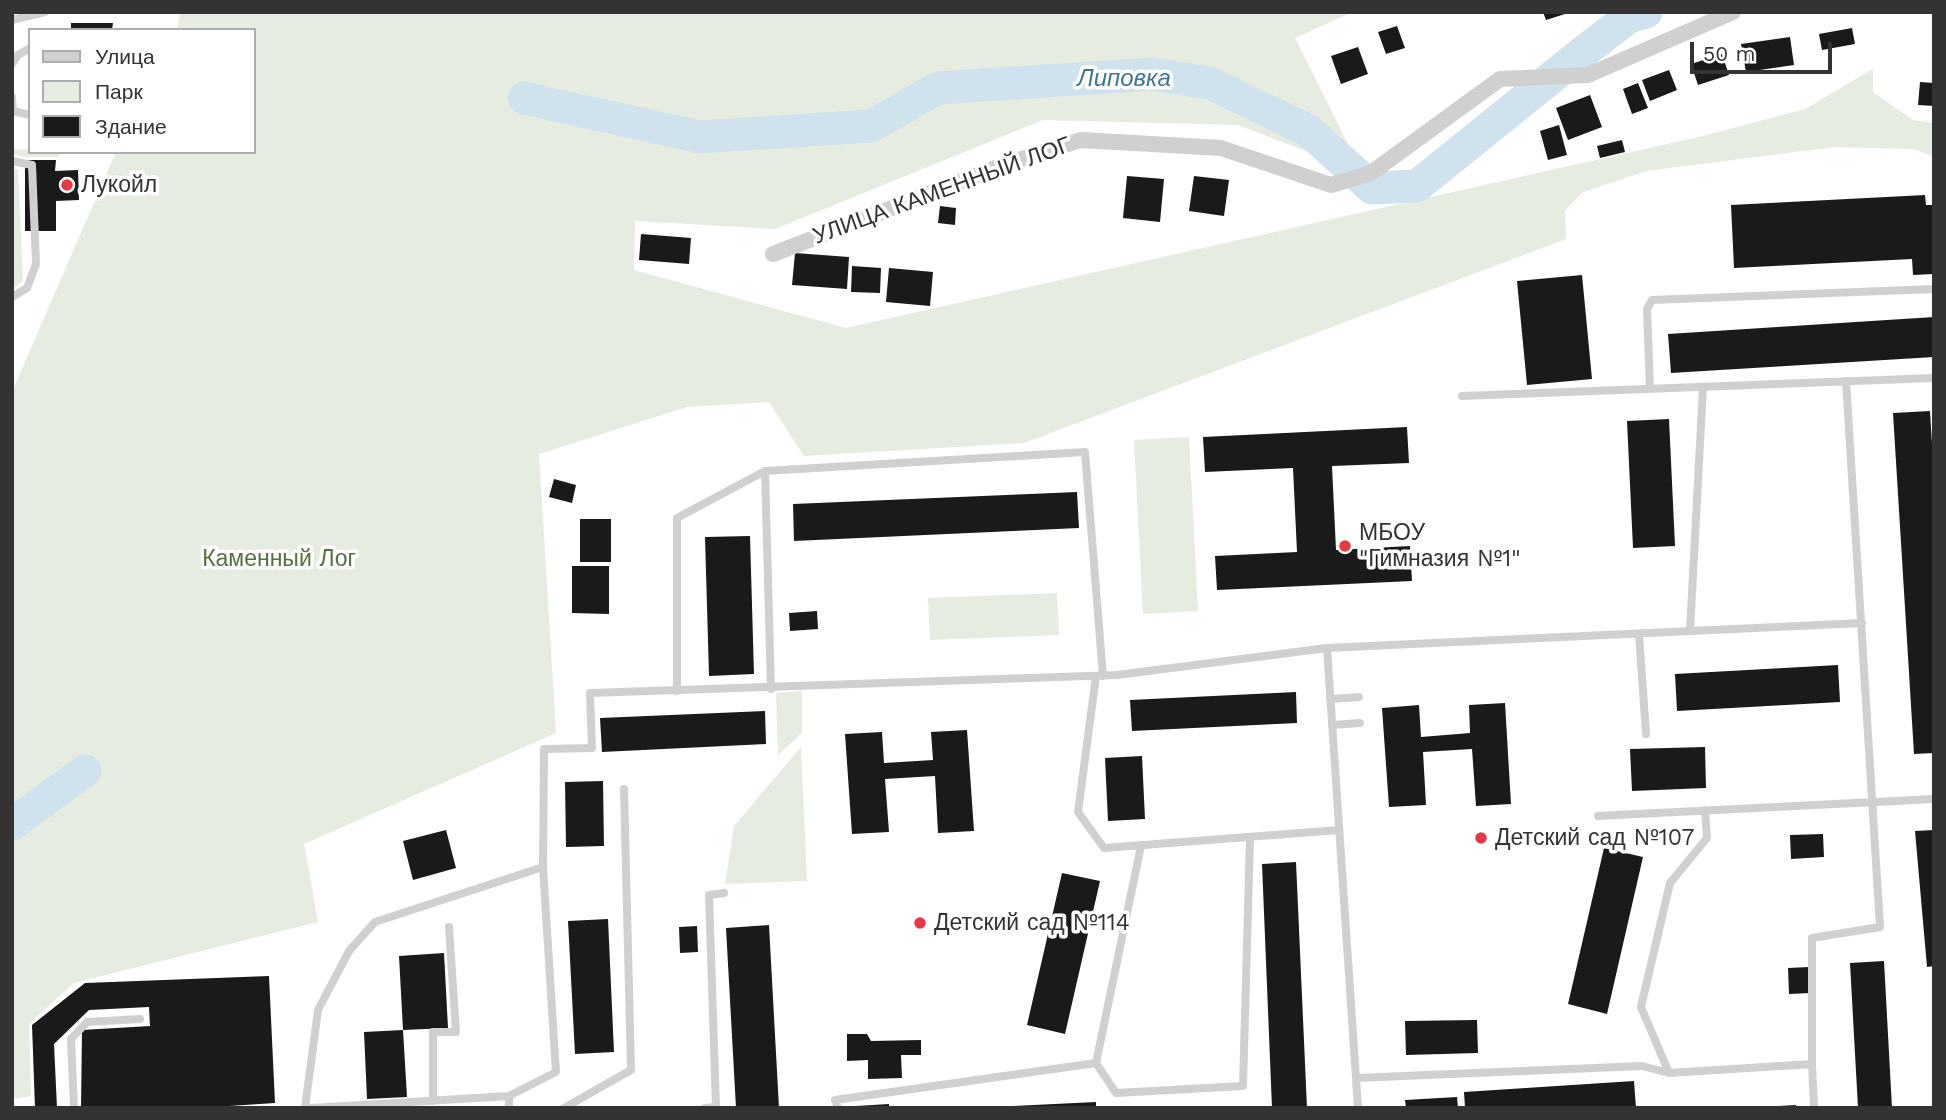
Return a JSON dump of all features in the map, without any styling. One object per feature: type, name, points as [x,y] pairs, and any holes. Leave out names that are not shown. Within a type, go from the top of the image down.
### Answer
[{"type":"street","name":"УЛИЦА КАМЕННЫЙ ЛОГ","points":[[773,254],[1003,165],[1081,139],[1221,148],[1331,184],[1371,173],[1500,79],[1588,75],[1733,12]]},
{"type":"lane","points":[[12,20],[45,12]]},
{"type":"lane","points":[[12,64],[18,55],[28,49]]},
{"type":"lane","points":[[12,97],[13,111],[28,115]]},
{"type":"lane","points":[[12,161],[32,165],[36,264],[27,288],[12,297]]},
{"type":"lane","points":[[1650,389],[1647,309],[1652,300],[1934,289]]},
{"type":"lane","points":[[1462,396],[1934,378]]},
{"type":"lane","points":[[1814,1108],[1812,938],[1880,927],[1846,381]]},
{"type":"lane","points":[[1690,631],[1703,387]]},
{"type":"lane","points":[[677,691],[677,518],[765,471],[1085,452],[1099,676],[1078,812],[1104,848],[1250,839],[1339,830]]},
{"type":"lane","points":[[765,471],[771,689]]},
{"type":"lane","points":[[311,1108],[509,1096],[556,1072],[543,867],[544,749],[592,748],[590,693],[1099,676],[1327,648],[1862,623]]},
{"type":"lane","points":[[1639,634],[1646,734]]},
{"type":"lane","points":[[1327,648],[1358,1108]]},
{"type":"lane","points":[[1330,699],[1359,696]]},
{"type":"lane","points":[[1332,725],[1360,723]]},
{"type":"lane","points":[[564,1108],[631,1070],[624,789]]},
{"type":"lane","points":[[1598,816],[1934,799]]},
{"type":"lane","points":[[1669,1073],[1641,1007],[1670,883],[1707,838],[1705,810]]},
{"type":"lane","points":[[1141,846],[1096,1063],[1116,1093],[1243,1086],[1250,839]]},
{"type":"lane","points":[[305,1108],[318,1010],[349,951],[375,922],[543,867]]},
{"type":"lane","points":[[705,1108],[716,1108],[709,895],[724,893]]},
{"type":"lane","points":[[433,1101],[433,1032],[456,1032],[449,927]]},
{"type":"lane","points":[[74,1108],[71,1040],[86,1022],[140,1019]]},
{"type":"lane","points":[[838,1108],[835,1100],[1096,1063]]},
{"type":"lane","points":[[1356,1078],[1642,1066],[1669,1073],[1812,1064]]},
{"type":"lane","points":[[509,1096],[509,1108]]},
{"type":"green space","name":"Каменный Лог","points":[[180,12],[1353,12],[1295,38],[1348,144],[1337,163],[1238,125],[1043,120],[775,229],[635,221],[634,270],[846,328],[1703,136],[1805,109],[1873,69],[1873,92],[1913,120],[1934,123],[1934,157],[1914,149],[1835,147],[1646,171],[1583,192],[1565,211],[1566,239],[1024,443],[804,456],[769,402],[687,407],[539,454],[556,733],[304,844],[318,922],[74,983],[29,1024],[31,1096],[12,1099],[12,392],[115,154],[256,154],[256,28],[177,28]]},
{"type":"green space","points":[[12,149],[28,150],[28,154],[59,154],[59,157],[23,157],[12,154]]},
{"type":"green space","points":[[12,168],[18,169],[23,281],[12,289]]},
{"type":"green space","points":[[1189,437],[1198,611],[1143,614],[1134,440]]},
{"type":"green space","points":[[1057,593],[1059,635],[930,640],[928,598]]},
{"type":"green space","points":[[802,691],[802,733],[778,755],[776,693]]},
{"type":"green space","points":[[801,747],[807,881],[725,884],[734,826]]},
{"type":"building","points":[[1543,12],[1568,12],[1568,13],[1546,20]]},
{"type":"building","points":[[71,23],[113,23],[112,28],[71,28]]},
{"type":"building","points":[[1397,26],[1405,48],[1386,54],[1378,32]]},
{"type":"building","points":[[1852,28],[1855,44],[1822,50],[1819,34]]},
{"type":"building","points":[[1790,37],[1794,65],[1746,72],[1741,44]]},
{"type":"building","points":[[1358,47],[1368,74],[1341,84],[1331,56]]},
{"type":"building","points":[[1722,54],[1729,75],[1698,85],[1691,64]]},
{"type":"building","points":[[1669,70],[1677,90],[1650,101],[1642,80]]},
{"type":"building","points":[[1920,82],[1934,83],[1934,106],[1918,105]]},
{"type":"building","points":[[1638,83],[1648,108],[1632,114],[1623,89]]},
{"type":"building","points":[[1590,95],[1602,127],[1568,140],[1556,108]]},
{"type":"building","points":[[1559,125],[1567,155],[1548,160],[1540,131]]},
{"type":"building","points":[[1622,140],[1625,152],[1600,158],[1597,146]]},
{"type":"building","points":[[25,160],[56,160],[55,171],[78,170],[79,200],[56,201],[56,231],[25,231]]},
{"type":"building","points":[[1127,176],[1164,179],[1160,222],[1123,218]]},
{"type":"building","points":[[1194,176],[1229,180],[1224,216],[1189,211]]},
{"type":"building","points":[[1925,195],[1926,205],[1934,205],[1934,274],[1913,275],[1912,259],[1734,268],[1731,205]]},
{"type":"building","points":[[940,206],[956,208],[955,225],[938,223]]},
{"type":"building","points":[[641,234],[691,238],[689,264],[639,260]]},
{"type":"building","points":[[795,253],[849,257],[847,289],[792,285]]},
{"type":"building","points":[[852,266],[881,268],[880,293],[851,292]]},
{"type":"building","points":[[889,268],[933,272],[930,306],[886,302]]},
{"type":"building","points":[[1582,275],[1592,379],[1527,385],[1517,281]]},
{"type":"building","points":[[1934,317],[1934,357],[1671,373],[1668,334]]},
{"type":"building","points":[[1930,411],[1934,476],[1934,753],[1914,754],[1893,413]]},
{"type":"building","points":[[1669,419],[1675,546],[1633,548],[1627,421]]},
{"type":"building","points":[[1407,427],[1409,463],[1332,466],[1336,550],[1410,546],[1412,581],[1217,590],[1215,556],[1297,552],[1293,468],[1205,472],[1203,437]]},
{"type":"building","points":[[554,479],[576,485],[572,503],[549,497]]},
{"type":"building","points":[[1077,492],[1079,528],[794,541],[793,504]]},
{"type":"building","points":[[580,519],[611,519],[611,562],[580,562]]},
{"type":"building","points":[[750,536],[754,674],[709,676],[705,537]]},
{"type":"building","points":[[572,566],[609,566],[609,614],[572,613]]},
{"type":"building","points":[[817,611],[818,629],[790,631],[789,613]]},
{"type":"building","points":[[1838,665],[1840,702],[1677,711],[1675,674]]},
{"type":"building","points":[[1296,692],[1297,723],[1132,731],[1130,700]]},
{"type":"building","points":[[1505,703],[1511,804],[1476,806],[1472,749],[1423,752],[1426,805],[1389,807],[1382,708],[1419,705],[1421,737],[1470,733],[1469,705]]},
{"type":"building","points":[[765,711],[766,744],[602,752],[600,718]]},
{"type":"building","points":[[967,730],[974,831],[938,833],[935,776],[885,779],[889,832],[852,834],[845,734],[882,732],[884,763],[933,760],[931,732]]},
{"type":"building","points":[[1705,747],[1706,788],[1632,791],[1630,749]]},
{"type":"building","points":[[1142,756],[1145,819],[1108,821],[1105,758]]},
{"type":"building","points":[[603,781],[604,846],[566,847],[565,782]]},
{"type":"building","points":[[446,830],[456,868],[413,880],[403,841]]},
{"type":"building","points":[[1934,830],[1934,966],[1927,967],[1915,831]]},
{"type":"building","points":[[1823,834],[1824,857],[1791,859],[1790,835]]},
{"type":"building","points":[[1604,848],[1643,857],[1607,1014],[1568,1004]]},
{"type":"building","points":[[1296,862],[1307,1108],[1272,1108],[1262,864]]},
{"type":"building","points":[[1062,873],[1100,881],[1065,1034],[1027,1025]]},
{"type":"building","points":[[608,919],[614,1052],[575,1054],[568,921]]},
{"type":"building","points":[[769,925],[779,1108],[736,1108],[726,928]]},
{"type":"building","points":[[697,926],[698,952],[680,953],[679,927]]},
{"type":"building","points":[[444,953],[448,1028],[403,1030],[399,956]]},
{"type":"building","points":[[1884,961],[1892,1108],[1858,1108],[1850,963]]},
{"type":"building","points":[[1809,967],[1810,993],[1789,994],[1788,968]]},
{"type":"building","points":[[269,976],[275,1103],[199,1108],[81,1108],[82,1030],[150,1026],[149,1007],[89,1010],[54,1044],[57,1108],[35,1108],[32,1025],[85,983]]},
{"type":"building","points":[[1477,1020],[1478,1053],[1406,1055],[1405,1021]]},
{"type":"building","points":[[403,1030],[407,1097],[367,1099],[364,1032]]},
{"type":"building","points":[[847,1034],[867,1034],[871,1041],[921,1040],[921,1055],[901,1055],[902,1078],[868,1079],[868,1060],[847,1061]]},
{"type":"building","points":[[1634,1081],[1636,1108],[1465,1108],[1464,1092]]},
{"type":"building","points":[[1457,1097],[1458,1108],[1406,1108],[1405,1100]]},
{"type":"building","points":[[1096,1102],[1096,1108],[1013,1108],[1013,1106]]},
{"type":"building","points":[[889,1104],[889,1108],[856,1108],[856,1106]]},
{"type":"building","points":[[1796,1105],[1796,1108],[1778,1108],[1778,1106]]},
{"type":"waterway","name":"Липовка","points":[[524,98],[700,137],[871,126],[938,88],[1152,74],[1210,83],[1309,131],[1372,188],[1417,186],[1629,17],[1646,12]]},
{"type":"waterway","name":"Липовка","points":[[12,824],[85,771]]},
{"type":"place","name":"Лукойл","points":[[67,185]]},
{"type":"place","name":"МБОУ \"Гимназия №1\"","points":[[1345,546]]},
{"type":"place","name":"Детский сад №107","points":[[1481,838]]},
{"type":"place","name":"Детский сад №114","points":[[920,923]]}]
